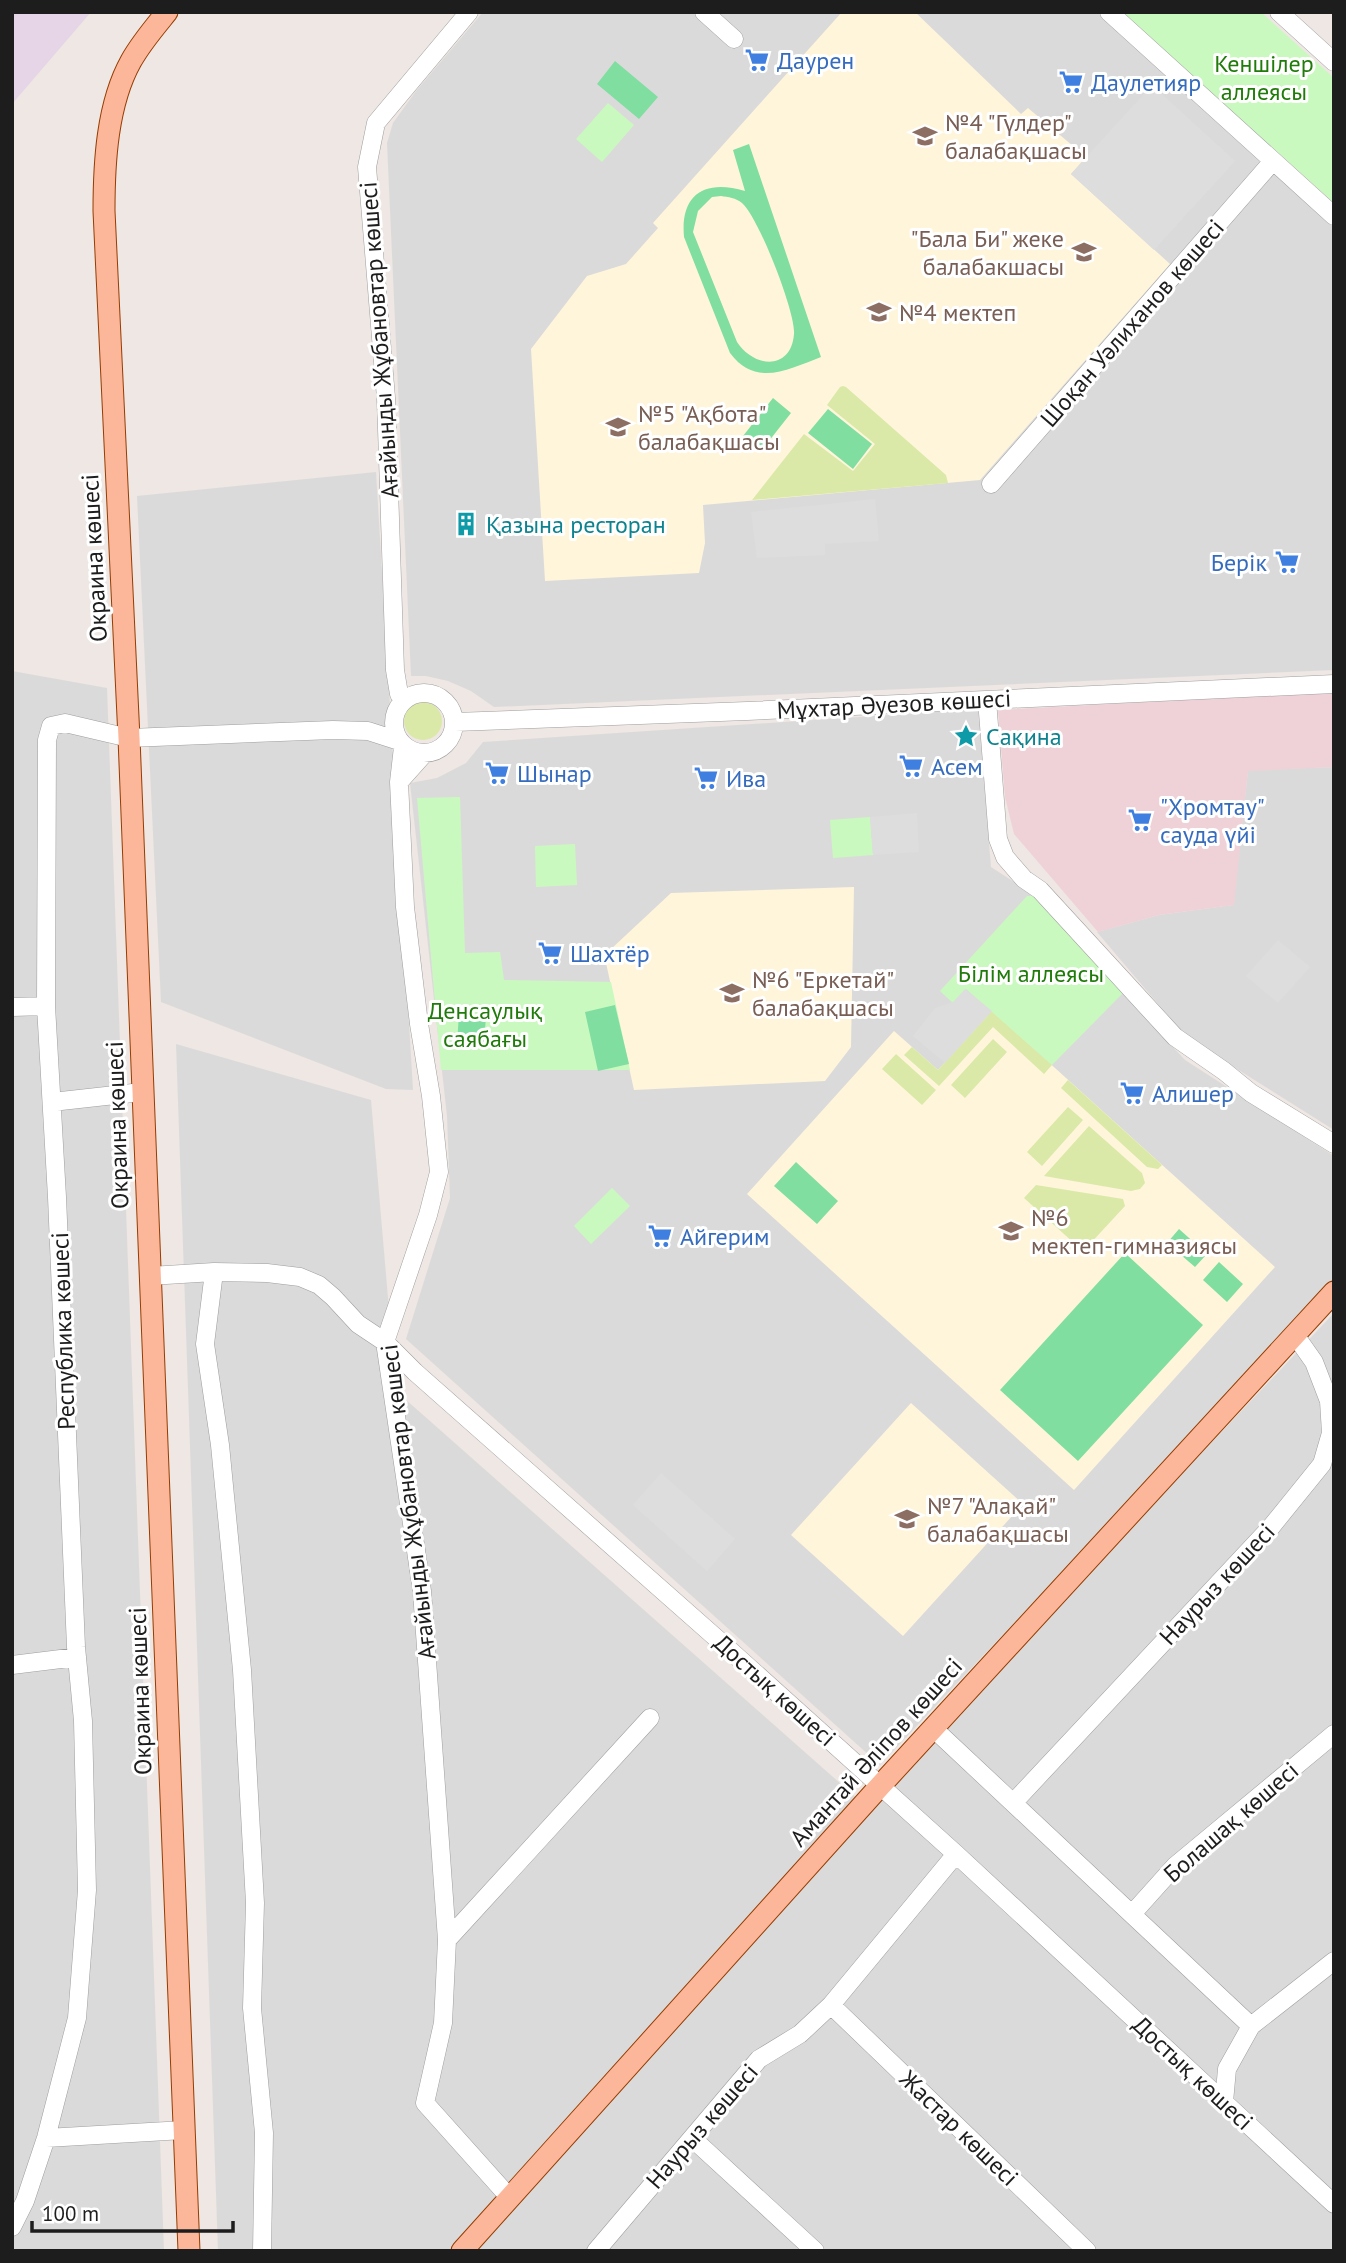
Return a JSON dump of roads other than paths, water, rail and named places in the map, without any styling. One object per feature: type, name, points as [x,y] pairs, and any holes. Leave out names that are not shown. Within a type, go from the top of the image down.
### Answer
[{"type":"main road","name":"Окраина көшесі","points":[[167,12],[130,63],[120,87],[108,135],[104,177],[189,2251]]},
{"type":"main road","name":"Амантай Әліпов көшесі","points":[[462,2251],[880,1786],[1334,1292]]},
{"type":"street","name":"Ағайынды Жұбановтар көшесі","points":[[404,700],[399,694],[396,670],[386,398],[367,167],[376,123],[469,12]]},
{"type":"street","points":[[704,12],[734,38]]},
{"type":"street","points":[[1108,12],[1334,216]]},
{"type":"street","points":[[1279,12],[1334,62]]},
{"type":"street","name":"Шоқан Уәлиханов көшесі","points":[[991,484],[1273,161]]},
{"type":"street","name":"Мұхтар Әуезов көшесі","points":[[455,722],[1334,684]]},
{"type":"street","points":[[129,738],[244,732],[368,731],[401,744],[413,752],[424,754],[444,747],[454,732],[452,710],[445,700],[434,694],[421,693],[404,700],[393,720],[394,730],[401,744]]},
{"type":"street","points":[[987,700],[995,818],[998,839],[1005,857],[1024,879],[1040,890],[1175,1037],[1251,1093],[1334,1144]]},
{"type":"street","points":[[368,731],[393,720]]},
{"type":"street","name":"Республика көшесі","points":[[12,2227],[25,2201],[46,2138],[77,2018],[87,1890],[83,1721],[46,1006],[47,740],[51,726],[65,723],[129,738]]},
{"type":"street","name":"Ағайынды Жұбановтар көшесі","points":[[401,744],[399,782],[405,906],[439,1172],[428,1215],[385,1342],[422,1591],[447,1940],[443,2023],[425,2103],[510,2198]]},
{"type":"street","points":[[399,782],[424,754]]},
{"type":"street","points":[[12,1007],[46,1006]]},
{"type":"street","points":[[52,1102],[142,1091]]},
{"type":"street","points":[[214,1272],[205,1344],[222,1458],[242,1670],[255,1903],[252,2008],[264,2133],[262,2251]]},
{"type":"street","name":"Достық көшесі","points":[[150,1276],[214,1272],[300,1277],[319,1285],[358,1324],[385,1342],[415,1372],[956,1854],[1334,2204]]},
{"type":"street","name":"Наурыз көшесі","points":[[1013,1803],[1271,1527],[1322,1464],[1331,1433],[1329,1401],[1314,1362],[1295,1335]]},
{"type":"street","points":[[12,1665],[78,1657]]},
{"type":"street","points":[[447,1940],[650,1718]]},
{"type":"street","points":[[933,1728],[1251,2026]]},
{"type":"street","name":"Болашақ көшесі","points":[[1132,1914],[1175,1866],[1334,1734]]},
{"type":"street","name":"Наурыз көшесі","points":[[596,2251],[759,2059],[800,2034],[831,2005],[956,1854]]},
{"type":"street","points":[[1224,2102],[1227,2069],[1251,2026],[1334,1961]]},
{"type":"street","name":"Жастар көшесі","points":[[831,2005],[1087,2251]]},
{"type":"street","points":[[46,2138],[184,2130]]},
{"type":"street","points":[[691,2138],[815,2251]]},
{"type":"place","name":"Даурен","points":[[757,60]]},
{"type":"place","name":"Даулетияр","points":[[1071,82]]},
{"type":"place","name":"№4 \"Гүлдер\" балабақшасы","points":[[925,136]]},
{"type":"place","name":"\"Бала Би\" жеке балабакшасы","points":[[1084,252]]},
{"type":"place","name":"№4 мектеп","points":[[879,312]]},
{"type":"place","name":"№5 \"Ақбота\" балабақшасы","points":[[618,427]]},
{"type":"place","name":"Қазына ресторан","points":[[466,524]]},
{"type":"place","name":"Берік","points":[[1287,562]]},
{"type":"place","name":"Сақина","points":[[966,736]]},
{"type":"place","name":"Асем","points":[[911,766]]},
{"type":"place","name":"Шынар","points":[[497,773]]},
{"type":"place","name":"Ива","points":[[706,778]]},
{"type":"place","name":"\"Хромтау\" сауда үйі","points":[[1140,820]]},
{"type":"place","name":"Шахтёр","points":[[550,953]]},
{"type":"place","name":"№6 \"Еркетай\" балабақшасы","points":[[732,993]]},
{"type":"place","name":"Алишер","points":[[1132,1093]]},
{"type":"place","name":"№6 мектеп-гимназиясы","points":[[1011,1231]]},
{"type":"place","name":"Айгерим","points":[[660,1236]]},
{"type":"place","name":"№7 \"Алақай\" балабақшасы","points":[[907,1519]]},
{"type":"park label","name":"Кеншілер аллеясы","points":[[1264,77]]},
{"type":"park label","name":"Білім аллеясы","points":[[1031,973]]},
{"type":"park label","name":"Денсаулық саябағы","points":[[485,1024]]}]
